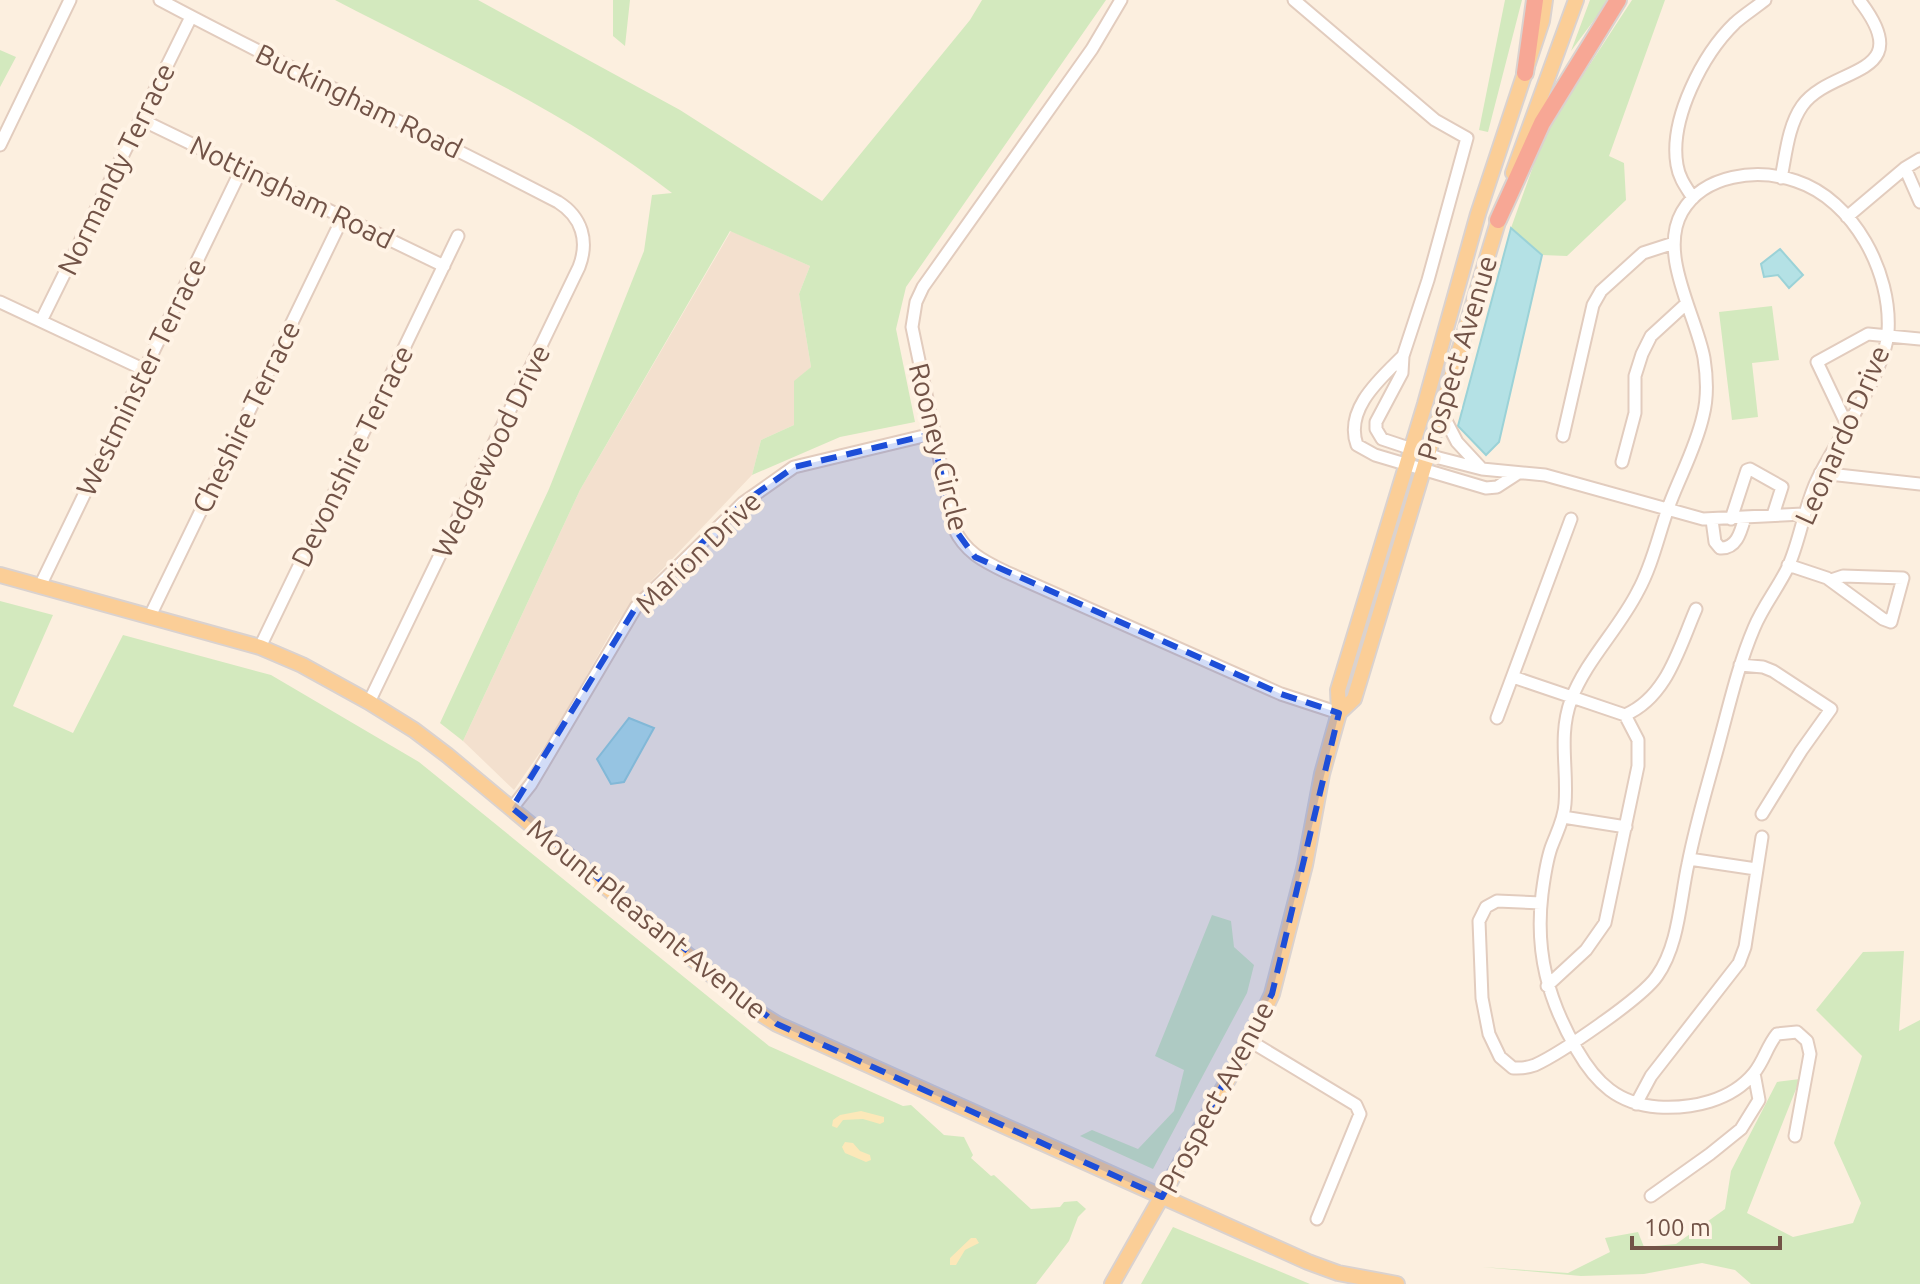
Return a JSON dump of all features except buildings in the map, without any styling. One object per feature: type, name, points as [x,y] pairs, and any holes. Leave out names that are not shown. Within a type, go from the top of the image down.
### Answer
[{"type":"highway","points":[[1525,73],[1535,0]]},
{"type":"highway","points":[[1498,220],[1542,123],[1618,0]]},
{"type":"main road","name":"Prospect Avenue","points":[[1112,1284],[1250,1041],[1272,994],[1339,713],[1338,690],[1478,214],[1542,21],[1545,0]]},
{"type":"main road","name":"Prospect Avenue","points":[[1339,713],[1354,699],[1522,143],[1576,0]]},
{"type":"main road","name":"Mount Pleasant Avenue","points":[[0,575],[260,647],[302,665],[414,730],[719,981],[777,1024],[1308,1262],[1360,1278],[1397,1284]]},
{"type":"street","points":[[0,145],[70,0]]},
{"type":"street","name":"Buckingham Road","points":[[160,0],[558,202]]},
{"type":"street","name":"Rooney Circle","points":[[1121,0],[1092,49],[923,287],[916,302],[912,327],[954,528],[965,548],[975,557],[1281,694],[1339,713]]},
{"type":"street","points":[[1294,0],[1435,120],[1467,138],[1428,280],[1403,356],[1402,373],[1379,413],[1376,429],[1387,442],[1410,449],[1426,462],[1486,488],[1497,487],[1517,474]]},
{"type":"street","points":[[1765,0],[1735,23],[1718,42],[1693,84],[1677,136],[1675,152],[1680,180],[1693,198],[1674,228],[1674,243],[1687,303],[1703,353],[1707,382],[1705,411],[1641,587],[1572,697],[1562,738],[1566,801],[1548,857],[1541,903],[1541,960],[1556,1013],[1598,1082],[1621,1099],[1636,1104],[1687,1107],[1706,1103],[1730,1092],[1754,1073],[1777,1034],[1791,1031],[1807,1041],[1810,1054],[1795,1136]]},
{"type":"street","points":[[1781,178],[1790,133],[1803,104],[1814,94],[1874,63],[1882,51],[1882,32],[1873,15],[1859,0]]},
{"type":"street","name":"Normandy Terrace","points":[[41,321],[191,17]]},
{"type":"street","name":"Nottingham Road","points":[[140,119],[444,266]]},
{"type":"street","points":[[1847,217],[1920,159]]},
{"type":"street","name":"Westminster Terrace","points":[[40,586],[242,168]]},
{"type":"street","points":[[1905,168],[1920,202]]},
{"type":"street","name":"Leonardo Drive","points":[[1541,903],[1497,901],[1486,907],[1479,921],[1482,998],[1489,1034],[1500,1057],[1513,1068],[1531,1067],[1572,1042],[1645,991],[1661,971],[1671,948],[1689,859],[1740,665],[1760,615],[1788,565],[1803,514],[1820,473],[1880,364],[1887,336],[1883,288],[1868,247],[1847,217],[1817,190],[1781,178],[1736,177],[1719,180],[1703,188],[1693,198]]},
{"type":"street","name":"Wedgewood Drive","points":[[369,702],[583,258],[581,228],[570,211],[558,202]]},
{"type":"street","name":"Cheshire Terrace","points":[[150,616],[343,217]]},
{"type":"street","name":"Devonshire Terrace","points":[[260,647],[458,236]]},
{"type":"street","points":[[1563,436],[1593,305],[1601,291],[1643,253],[1674,243]]},
{"type":"street","points":[[0,302],[145,370]]},
{"type":"street","points":[[1622,462],[1635,413],[1635,376],[1642,354],[1651,336],[1687,303]]},
{"type":"street","points":[[1847,425],[1817,362],[1868,334],[1920,339]]},
{"type":"street","points":[[1403,356],[1368,390],[1354,436],[1357,445],[1365,451],[1404,464],[1426,462],[1559,478],[1712,520],[1803,514]]},
{"type":"street","points":[[1442,413],[1457,442],[1482,469]]},
{"type":"street","name":"Marion Drive","points":[[512,808],[531,784],[636,607],[743,503],[794,467],[932,434]]},
{"type":"street","points":[[1731,519],[1747,470],[1750,469],[1782,487],[1773,515]]},
{"type":"street","points":[[1820,473],[1920,484]]},
{"type":"street","points":[[1712,520],[1715,542],[1720,548],[1727,548],[1735,543],[1745,517]]},
{"type":"street","points":[[1497,718],[1571,519]]},
{"type":"street","points":[[1788,565],[1831,580],[1891,622],[1903,578],[1843,576],[1831,580]]},
{"type":"street","points":[[1625,715],[1639,709],[1662,686],[1696,609]]},
{"type":"street","points":[[1740,665],[1773,671],[1831,709],[1762,814]]},
{"type":"street","points":[[1513,677],[1625,715],[1633,728],[1639,751],[1605,923],[1586,950],[1547,986]]},
{"type":"street","points":[[1563,817],[1626,827]]},
{"type":"street","points":[[1636,1104],[1651,1076],[1739,963],[1745,947],[1762,837]]},
{"type":"street","points":[[1689,859],[1756,869]]},
{"type":"street","points":[[1250,1041],[1356,1105],[1360,1114],[1317,1219]]},
{"type":"street","points":[[1651,1196],[1741,1129],[1759,1100],[1754,1073]]},
{"type":"highlighted area","points":[[932,434],[954,528],[975,557],[1281,694],[1339,713],[1272,994],[1162,1197],[777,1024],[512,808],[636,607],[743,503],[794,467]]},
{"type":"shaded area","points":[[731,231],[810,266],[799,294],[811,367],[794,382],[794,425],[761,440],[752,475],[637,596],[614,627],[557,728],[514,790],[463,741],[580,490]]},
{"type":"green space","points":[[335,0],[478,0],[680,110],[822,201],[970,20],[982,0],[1106,0],[906,287],[896,329],[915,422],[840,437],[752,475],[761,440],[794,425],[794,381],[811,367],[799,294],[810,266],[730,231],[580,490],[463,741],[440,723],[549,489],[644,251],[652,195],[672,193],[633,164],[551,113]]},
{"type":"green space","points":[[613,0],[630,0],[625,46],[613,36]]},
{"type":"green space","points":[[1505,0],[1522,0],[1488,132],[1479,130]]},
{"type":"green space","points":[[1590,0],[1609,0],[1571,51]]},
{"type":"green space","points":[[1632,0],[1665,0],[1609,156],[1624,163],[1626,200],[1567,256],[1542,255],[1511,228],[1545,133]]},
{"type":"green space","points":[[0,50],[16,57],[0,87]]},
{"type":"green space","points":[[1772,306],[1779,360],[1752,363],[1758,417],[1732,420],[1719,312]]},
{"type":"green space","points":[[0,601],[53,615],[13,706],[73,733],[123,635],[271,675],[419,762],[769,1046],[903,1106],[911,1105],[944,1135],[964,1137],[973,1155],[971,1158],[1031,1209],[1060,1207],[1064,1202],[1077,1201],[1086,1209],[1078,1217],[1069,1241],[1036,1284],[0,1284]]},
{"type":"green space","points":[[1212,915],[1231,921],[1234,947],[1254,965],[1247,993],[1153,1169],[1080,1136],[1092,1130],[1138,1149],[1174,1111],[1184,1070],[1155,1056]]},
{"type":"green space","points":[[1904,951],[1899,1031],[1920,1020],[1920,1284],[1751,1284],[1735,1270],[1702,1263],[1644,1274],[1581,1276],[1482,1267],[1568,1273],[1610,1252],[1605,1238],[1638,1232],[1644,1247],[1676,1244],[1725,1209],[1731,1171],[1777,1082],[1800,1079],[1747,1213],[1793,1237],[1853,1223],[1861,1203],[1834,1143],[1862,1056],[1816,1010],[1863,952]]},
{"type":"green space","points":[[1173,1227],[1310,1284],[1141,1284]]},
{"type":"sand","points":[[861,1111],[884,1117],[884,1122],[843,1120],[837,1128],[832,1126],[833,1120],[840,1115]]},
{"type":"sand","points":[[845,1142],[853,1143],[860,1151],[870,1155],[871,1160],[866,1162],[845,1153],[842,1147]]},
{"type":"sand","points":[[971,1238],[976,1238],[979,1243],[965,1250],[956,1265],[950,1265],[950,1258]]},
{"type":"water","points":[[1511,228],[1542,255],[1499,442],[1486,455],[1458,426]]},
{"type":"water","points":[[1780,249],[1803,275],[1789,288],[1778,275],[1764,277],[1761,264]]},
{"type":"water","points":[[629,718],[654,728],[624,782],[611,784],[597,759]]}]
